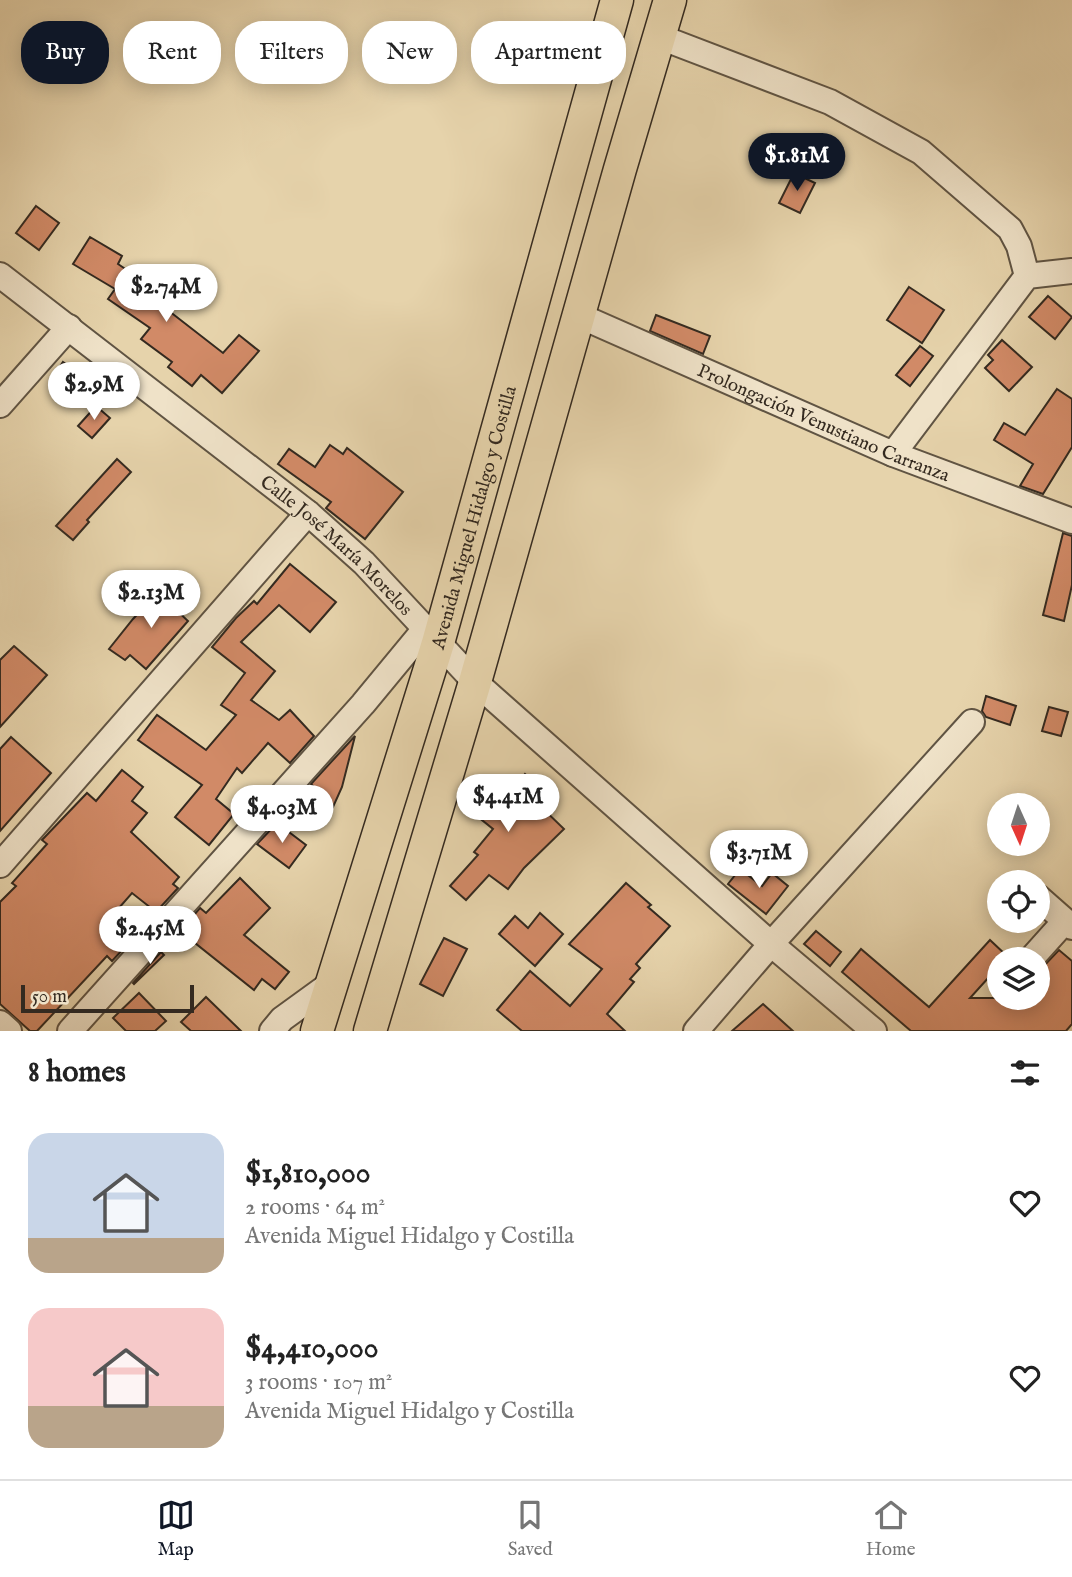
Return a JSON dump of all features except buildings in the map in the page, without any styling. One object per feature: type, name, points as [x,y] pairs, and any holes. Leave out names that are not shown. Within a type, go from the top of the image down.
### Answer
[{"type":"main road","name":"Avenida Miguel Hidalgo y Costilla","points":[[317,1031],[617,0]]},
{"type":"main road","points":[[370,1031],[475,682],[670,0]]},
{"type":"street","points":[[660,37],[830,102],[921,152],[1010,229],[1019,246],[1027,276]]},
{"type":"street","points":[[893,454],[1027,276],[1072,271]]},
{"type":"street","name":"Calle José María Morelos","points":[[0,275],[309,513],[364,563],[475,682],[771,944],[874,1031]]},
{"type":"street","name":"Prolongación Venustiano Carranza","points":[[580,316],[893,454],[1071,519]]},
{"type":"street","points":[[0,405],[69,327]]},
{"type":"street","points":[[0,864],[309,513]]},
{"type":"street","points":[[70,1031],[363,704],[431,636]]},
{"type":"street","points":[[696,1031],[972,722]]},
{"type":"street","points":[[1044,947],[1069,924],[1050,907]]},
{"type":"street","points":[[272,1031],[282,1019],[333,982]]},
{"type":"street","points":[[0,1023],[9,1031]]}]
